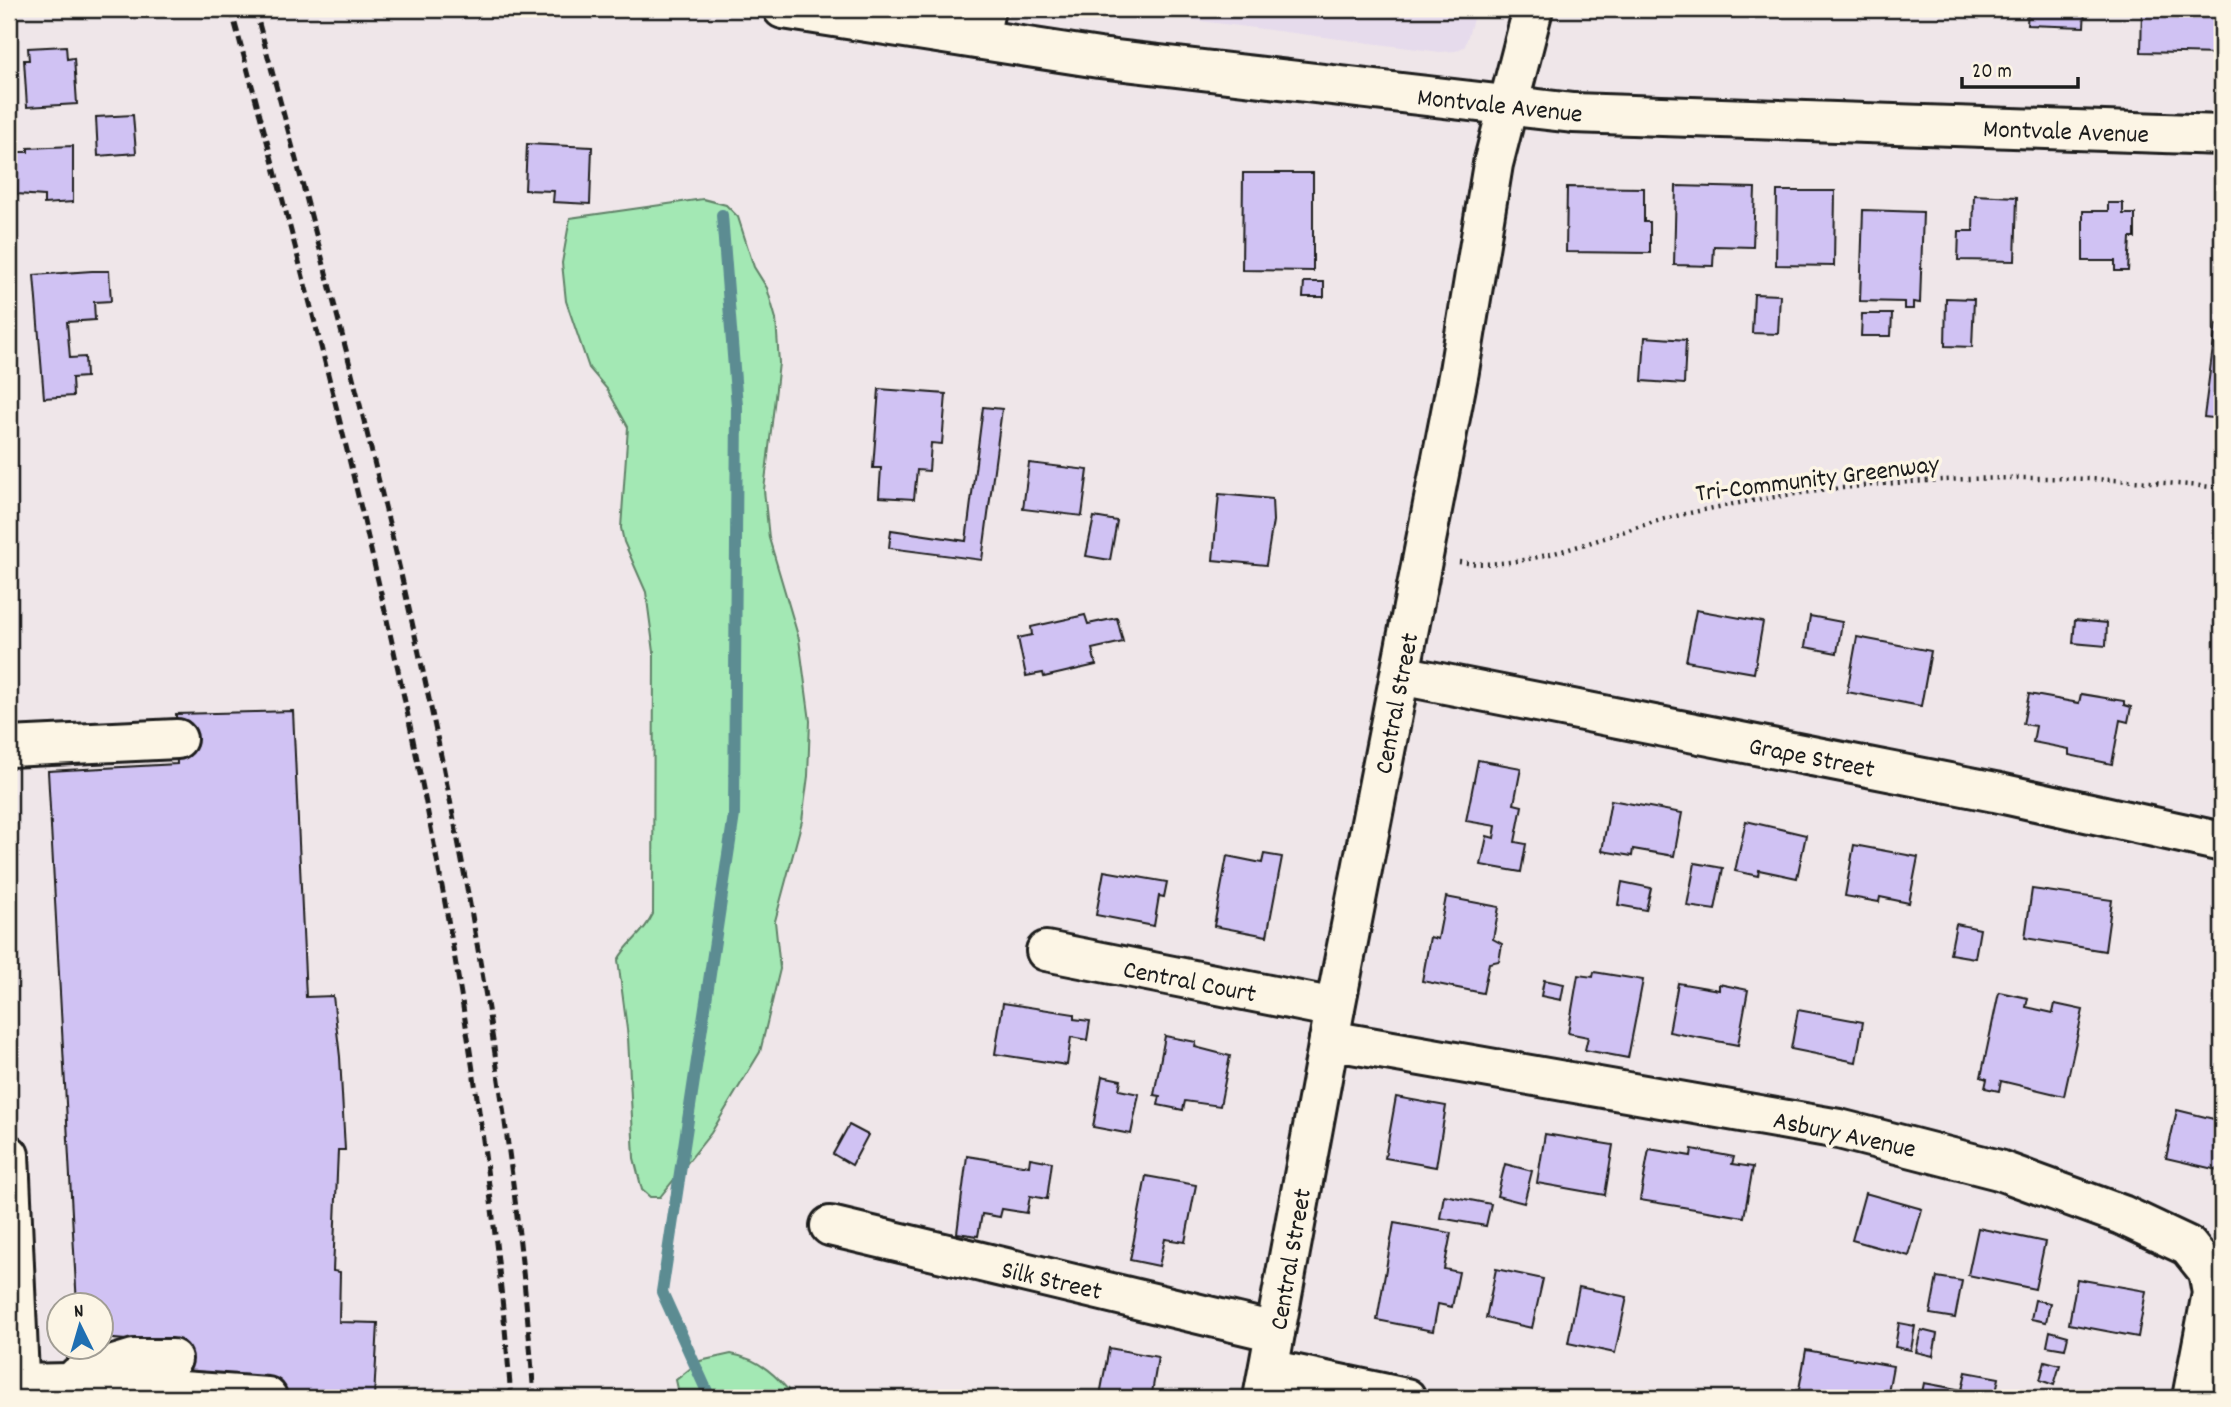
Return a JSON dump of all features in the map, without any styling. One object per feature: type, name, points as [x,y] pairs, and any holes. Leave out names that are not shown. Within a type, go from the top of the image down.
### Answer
[{"type":"street","name":"Montvale Avenue","points":[[783,9],[982,24],[1212,72],[1509,103],[1573,113],[2222,135]]},
{"type":"street","name":"Central Street","points":[[1269,1366],[1332,1024],[1459,372],[1493,164],[1533,9]]},
{"type":"street","name":"Grape Street","points":[[1400,676],[1995,792],[2222,842]]},
{"type":"street","points":[[9,747],[177,740]]},
{"type":"street","name":"Central Court","points":[[1046,951],[1332,1024]]},
{"type":"street","name":"Asbury Avenue","points":[[1332,1024],[1839,1129],[1999,1170],[2122,1214],[2188,1246],[2208,1271],[2212,1293],[2192,1398]]},
{"type":"street","points":[[9,1155],[32,1389]]},
{"type":"street","name":"Silk Street","points":[[830,1226],[1269,1366],[1406,1398]]},
{"type":"street","points":[[32,1389],[134,1359],[172,1359]]},
{"type":"street","points":[[32,1389],[267,1397]]},
{"type":"path","name":"Tri-Community Greenway","points":[[1424,556],[1481,565],[1530,558],[1685,514],[1805,494],[1933,478],[2075,480],[2222,488]]},
{"type":"shaded area","points":[[1107,9],[1476,9],[1465,46],[1456,51],[1440,52]]},
{"type":"green space","points":[[703,199],[726,205],[738,217],[754,267],[767,288],[776,319],[779,363],[764,490],[769,538],[799,639],[810,721],[808,776],[802,821],[775,921],[780,969],[760,1052],[711,1133],[660,1197],[650,1197],[642,1190],[634,1158],[628,1037],[618,960],[653,914],[654,652],[646,592],[624,542],[621,528],[628,427],[607,389],[589,368],[566,301],[562,263],[570,218]]},
{"type":"green space","points":[[731,1354],[759,1364],[795,1398],[680,1398],[676,1380],[700,1361]]},
{"type":"building","points":[[1655,9],[1734,9],[1734,17],[1655,15]]},
{"type":"building","points":[[2028,9],[2085,9],[2084,27],[2027,25]]},
{"type":"building","points":[[2142,9],[2221,9],[2219,54],[2141,52]]},
{"type":"building","points":[[66,46],[67,59],[74,58],[77,104],[27,107],[24,60],[29,60],[28,48]]},
{"type":"building","points":[[133,115],[136,153],[98,156],[96,117]]},
{"type":"building","points":[[527,144],[592,147],[590,204],[553,202],[554,191],[525,190]]},
{"type":"building","points":[[73,146],[73,202],[44,204],[44,196],[17,194],[15,152],[28,152],[28,148]]},
{"type":"building","points":[[1243,173],[1313,173],[1313,271],[1242,270]]},
{"type":"building","points":[[1676,186],[1755,188],[1753,247],[1714,246],[1713,266],[1674,265]]},
{"type":"building","points":[[1567,187],[1644,188],[1644,222],[1650,222],[1650,253],[1566,252]]},
{"type":"building","points":[[1777,191],[1835,191],[1834,266],[1776,265]]},
{"type":"building","points":[[1974,195],[2017,197],[2015,261],[1958,260],[1959,231],[1973,231]]},
{"type":"building","points":[[2108,203],[2123,203],[2123,214],[2135,214],[2135,238],[2130,238],[2128,271],[2115,271],[2115,261],[2083,261],[2083,211],[2108,211]]},
{"type":"building","points":[[1863,210],[1923,212],[1920,303],[1913,302],[1913,309],[1904,309],[1904,302],[1860,301]]},
{"type":"building","points":[[109,271],[111,301],[94,302],[95,320],[67,322],[70,358],[85,357],[86,377],[72,378],[73,396],[44,398],[34,275]]},
{"type":"building","points":[[1304,282],[1324,282],[1324,297],[1303,297]]},
{"type":"building","points":[[1754,294],[1780,295],[1778,334],[1752,333]]},
{"type":"building","points":[[1946,298],[1974,299],[1972,347],[1945,346]]},
{"type":"building","points":[[1862,314],[1892,314],[1891,336],[1861,336]]},
{"type":"building","points":[[2216,324],[2222,325],[2222,419],[2204,417]]},
{"type":"building","points":[[1645,337],[1686,340],[1684,384],[1642,381]]},
{"type":"building","points":[[879,389],[946,394],[942,444],[931,443],[929,471],[917,470],[914,499],[879,497],[881,468],[873,468]]},
{"type":"building","points":[[983,407],[1002,409],[982,560],[889,548],[891,530],[966,541]]},
{"type":"building","points":[[1029,463],[1088,470],[1082,516],[1023,509]]},
{"type":"building","points":[[1219,494],[1272,499],[1273,521],[1266,565],[1213,560]]},
{"type":"building","points":[[1094,517],[1117,521],[1110,560],[1086,556]]},
{"type":"building","points":[[1696,610],[1763,622],[1754,673],[1686,661]]},
{"type":"building","points":[[1085,615],[1088,624],[1117,618],[1123,642],[1092,649],[1096,665],[1044,677],[1043,673],[1026,676],[1018,638],[1032,635],[1031,627]]},
{"type":"building","points":[[1810,616],[1842,622],[1837,653],[1805,647]]},
{"type":"building","points":[[2075,620],[2107,623],[2106,646],[2073,643]]},
{"type":"building","points":[[1857,637],[1931,651],[1921,706],[1847,692]]},
{"type":"building","points":[[2029,694],[2079,703],[2081,694],[2124,701],[2124,705],[2131,707],[2128,722],[2120,720],[2112,764],[2069,755],[2069,749],[2033,742],[2036,726],[2023,724]]},
{"type":"building","points":[[293,711],[306,997],[333,996],[340,1057],[345,1150],[338,1150],[333,1271],[340,1272],[339,1322],[378,1323],[374,1398],[267,1398],[171,1379],[173,1344],[116,1339],[116,1292],[76,1292],[48,771],[177,764],[176,714]]},
{"type":"building","points":[[1478,760],[1521,768],[1514,804],[1522,806],[1515,842],[1526,844],[1521,872],[1481,865],[1487,836],[1494,838],[1496,826],[1466,821]]},
{"type":"building","points":[[1611,800],[1682,813],[1674,856],[1633,849],[1632,856],[1602,851]]},
{"type":"building","points":[[1746,821],[1806,835],[1797,878],[1759,870],[1758,876],[1735,871]]},
{"type":"building","points":[[1854,845],[1918,857],[1909,903],[1880,897],[1879,902],[1845,896]]},
{"type":"building","points":[[1264,854],[1282,857],[1267,936],[1214,926],[1227,856],[1262,863]]},
{"type":"building","points":[[1695,863],[1723,868],[1715,910],[1687,906]]},
{"type":"building","points":[[1104,871],[1167,882],[1164,897],[1159,896],[1154,926],[1096,915]]},
{"type":"building","points":[[1622,882],[1651,888],[1646,910],[1618,905]]},
{"type":"building","points":[[2032,889],[2112,900],[2105,951],[2025,938]]},
{"type":"building","points":[[1446,897],[1499,907],[1493,939],[1502,944],[1499,961],[1489,963],[1483,993],[1422,981],[1430,937],[1438,939]]},
{"type":"building","points":[[1956,924],[1980,929],[1975,958],[1950,954]]},
{"type":"building","points":[[1594,972],[1643,980],[1628,1058],[1585,1050],[1588,1037],[1568,1033],[1578,975],[1593,977]]},
{"type":"building","points":[[1544,980],[1564,984],[1561,1000],[1541,996]]},
{"type":"building","points":[[1678,983],[1719,990],[1719,984],[1748,990],[1738,1045],[1669,1032]]},
{"type":"building","points":[[1999,992],[2028,998],[2026,1007],[2053,1013],[2055,1004],[2083,1010],[2064,1096],[2001,1081],[1999,1091],[1985,1088],[1987,1079],[1981,1077]]},
{"type":"building","points":[[1003,1003],[1074,1014],[1074,1019],[1090,1021],[1087,1040],[1071,1037],[1067,1065],[995,1054]]},
{"type":"building","points":[[1798,1010],[1863,1022],[1856,1062],[1791,1049]]},
{"type":"building","points":[[1165,1036],[1196,1042],[1195,1047],[1230,1056],[1220,1106],[1185,1101],[1183,1110],[1158,1105],[1160,1096],[1154,1095]]},
{"type":"building","points":[[1102,1076],[1121,1080],[1119,1090],[1139,1094],[1131,1134],[1093,1127]]},
{"type":"building","points":[[1396,1097],[1446,1106],[1436,1167],[1385,1158]]},
{"type":"building","points":[[2177,1110],[2222,1121],[2222,1171],[2166,1158]]},
{"type":"building","points":[[849,1125],[868,1135],[852,1165],[833,1154]]},
{"type":"building","points":[[1545,1134],[1613,1145],[1605,1195],[1537,1183]]},
{"type":"building","points":[[1649,1149],[1691,1156],[1692,1149],[1734,1157],[1732,1164],[1753,1167],[1744,1217],[1640,1200]]},
{"type":"building","points":[[967,1156],[1029,1166],[1030,1158],[1052,1162],[1047,1199],[1030,1196],[1027,1213],[1002,1209],[1000,1217],[982,1214],[978,1236],[957,1233]]},
{"type":"building","points":[[1505,1164],[1532,1171],[1524,1203],[1497,1196]]},
{"type":"building","points":[[1146,1176],[1196,1185],[1185,1242],[1165,1239],[1159,1266],[1130,1260]]},
{"type":"building","points":[[1865,1193],[1922,1209],[1909,1256],[1852,1240]]},
{"type":"building","points":[[1444,1195],[1491,1204],[1486,1226],[1440,1218]]},
{"type":"building","points":[[1394,1223],[1451,1233],[1444,1269],[1459,1272],[1452,1307],[1438,1304],[1433,1331],[1377,1320]]},
{"type":"building","points":[[1978,1228],[2045,1242],[2035,1289],[1968,1275]]},
{"type":"building","points":[[1496,1269],[1543,1279],[1532,1328],[1486,1318]]},
{"type":"building","points":[[1937,1277],[1962,1281],[1955,1318],[1930,1314]]},
{"type":"building","points":[[2077,1279],[2146,1291],[2138,1337],[2069,1324]]},
{"type":"building","points":[[1579,1287],[1627,1297],[1615,1353],[1568,1343]]},
{"type":"building","points":[[2035,1300],[2050,1303],[2046,1322],[2031,1319]]},
{"type":"building","points":[[1899,1323],[1915,1326],[1911,1350],[1895,1347]]},
{"type":"building","points":[[1921,1330],[1937,1334],[1933,1356],[1916,1352]]},
{"type":"building","points":[[2050,1331],[2068,1336],[2065,1349],[2047,1346]]},
{"type":"building","points":[[1109,1348],[1158,1357],[1152,1393],[1168,1398],[1100,1395]]},
{"type":"building","points":[[1806,1350],[1893,1366],[1887,1398],[1814,1398],[1798,1395]]},
{"type":"building","points":[[2045,1361],[2060,1365],[2054,1385],[2040,1380]]},
{"type":"building","points":[[1966,1372],[1999,1378],[1995,1398],[1921,1398],[1924,1383],[1962,1390]]},
{"type":"waterway","points":[[710,1398],[662,1292],[734,815],[737,406],[722,215]]},
{"type":"railway","points":[[231,9],[322,352],[404,697],[439,871],[469,1046],[493,1221],[511,1398]]},
{"type":"railway","points":[[255,9],[346,351],[429,697],[464,872],[494,1047],[518,1222],[534,1398]]}]
